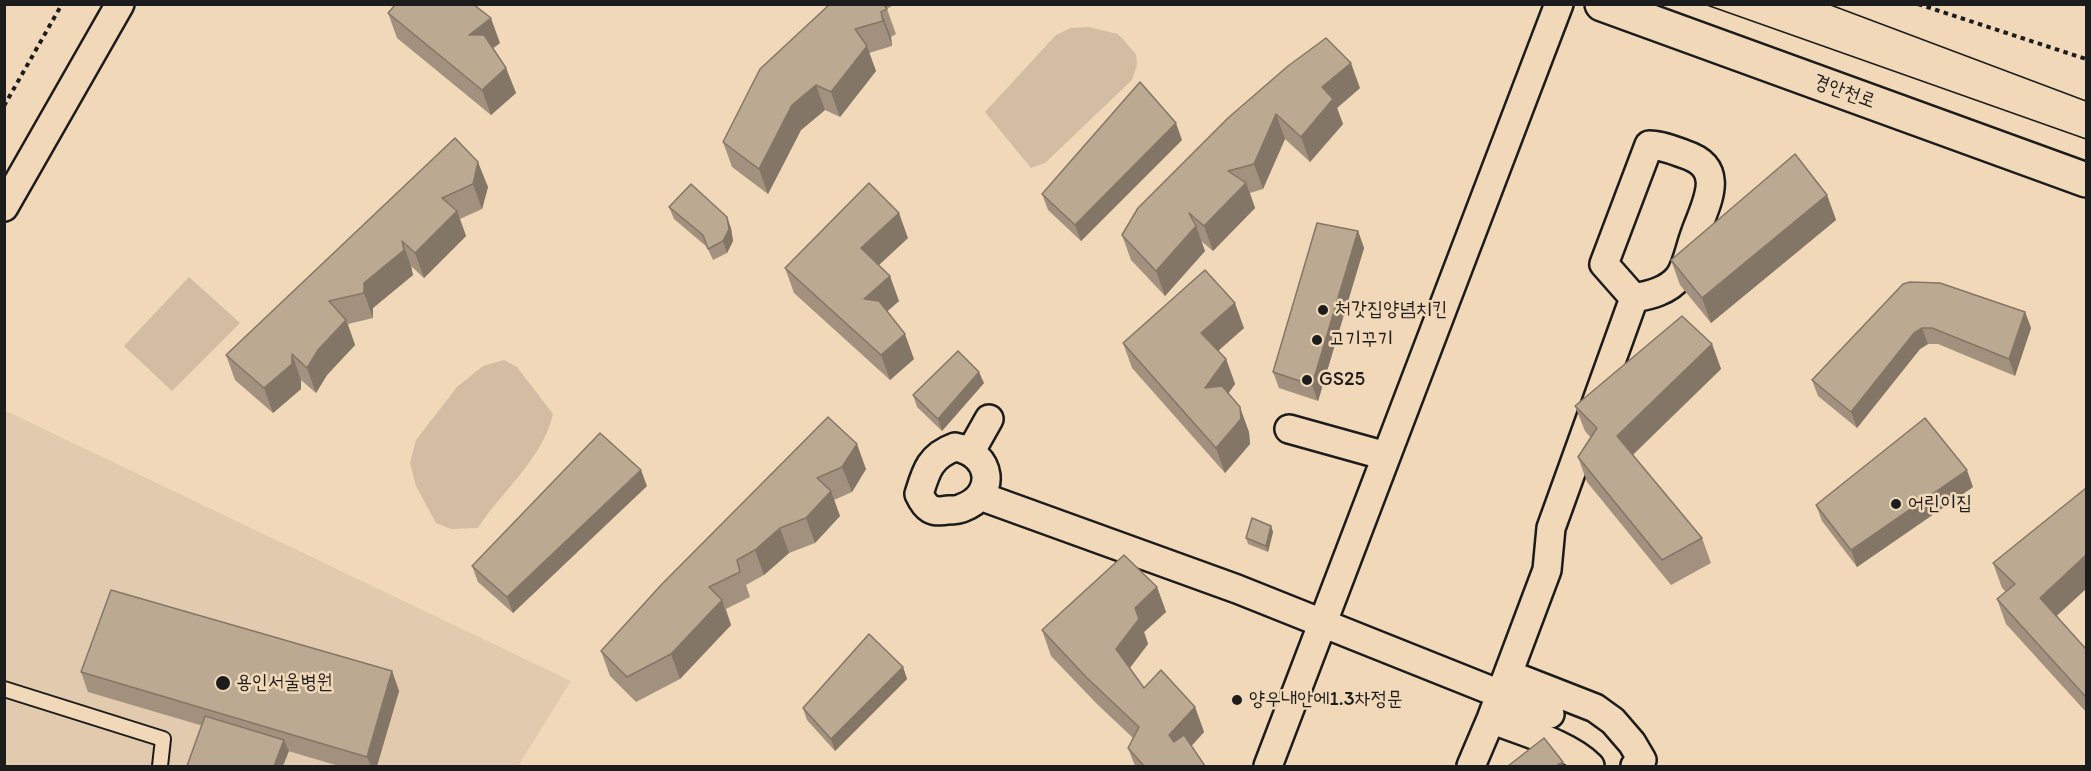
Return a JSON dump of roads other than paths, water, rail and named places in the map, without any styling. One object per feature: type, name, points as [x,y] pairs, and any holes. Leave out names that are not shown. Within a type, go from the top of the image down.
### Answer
[{"type":"main road","name":"경안천로","points":[[1602,4],[2086,180]]},
{"type":"street","points":[[4,207],[120,4]]},
{"type":"street","points":[[1268,766],[1558,4]]},
{"type":"street","points":[[1649,145],[1658,145],[1696,158],[1708,169],[1711,180],[1709,194],[1680,276],[1660,291],[1634,298],[1604,264],[1649,145]]},
{"type":"street","points":[[1471,766],[1547,570],[1551,528],[1634,298]]},
{"type":"street","points":[[971,452],[989,419]]},
{"type":"street","points":[[1290,429],[1386,456]]},
{"type":"street","points":[[955,447],[971,452],[982,461],[986,469],[980,496],[962,509],[932,522],[930,509],[919,494],[928,467],[934,458],[955,447]]},
{"type":"street","points":[[980,496],[1237,589],[1500,696],[1550,714]]},
{"type":"street","points":[[1500,696],[1590,766]]},
{"type":"street","points":[[1500,696],[1595,708],[1613,721],[1632,743],[1642,760],[1635,766]]},
{"type":"lane","points":[[4,689],[163,739],[160,766]]},
{"type":"tram line","points":[[1704,4],[2086,139]]},
{"type":"tram line","points":[[1828,4],[2086,101]]},
{"type":"place","name":"처갓집양념치킨","points":[[1323,310]]},
{"type":"place","name":"고기꾸기","points":[[1317,340]]},
{"type":"place","name":"GS25","points":[[1307,380]]},
{"type":"place","name":"어린이집","points":[[1896,504]]},
{"type":"place","name":"용인서울병원","points":[[223,683]]},
{"type":"place","name":"양우내안에1.3차정문","points":[[1237,700]]}]
